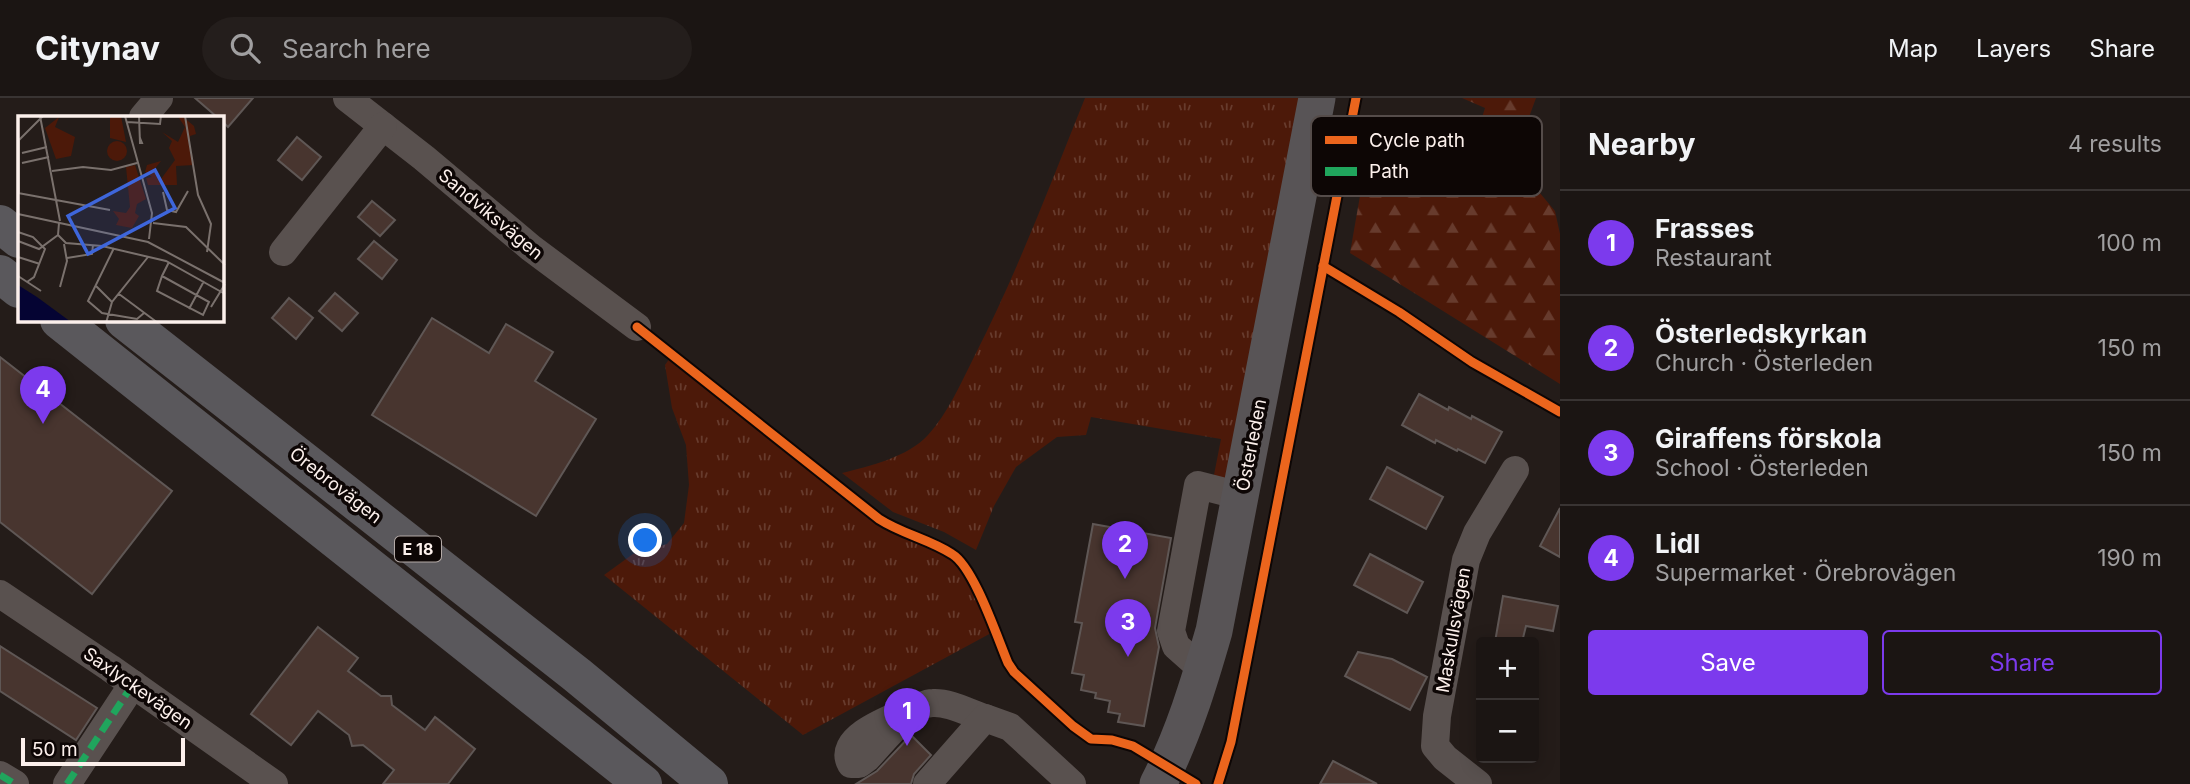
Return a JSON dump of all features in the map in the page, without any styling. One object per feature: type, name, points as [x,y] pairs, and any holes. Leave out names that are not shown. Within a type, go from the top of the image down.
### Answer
[{"type":"highway","points":[[0,224],[18,238]]},
{"type":"highway","points":[[0,274],[18,288]]},
{"type":"highway","name":"E 18","points":[[62,322],[643,784]]},
{"type":"highway","name":"Örebrovägen","points":[[127,322],[578,675],[709,784]]},
{"type":"main road","name":"Österleden","points":[[1314,116],[1317,98]]},
{"type":"main road","name":"Österleden","points":[[1158,784],[1184,726],[1214,631],[1311,129]]},
{"type":"street","points":[[143,116],[159,98]]},
{"type":"street","name":"Sandviksvägen","points":[[347,98],[531,248],[637,327]]},
{"type":"street","points":[[283,251],[383,126]]},
{"type":"street","name":"Maskullsvägen","points":[[1478,784],[1445,758],[1435,746],[1437,716],[1466,560],[1477,533],[1515,470]]},
{"type":"street","points":[[1203,670],[1175,646],[1171,631],[1198,485],[1241,496]]},
{"type":"street","name":"Saxlyckevägen","points":[[0,594],[274,784]]},
{"type":"street","points":[[67,784],[133,684]]},
{"type":"street","points":[[917,707],[930,702],[943,704],[1010,727],[1072,784]]},
{"type":"street","points":[[927,784],[985,718]]},
{"type":"street","points":[[0,775],[15,784]]},
{"type":"green space","points":[[1085,98],[1301,98],[1226,487],[1213,480],[1221,439],[1091,417],[1086,435],[1057,437],[1016,467],[994,506],[976,550],[944,532],[893,512],[842,473],[888,460],[910,449],[928,435],[942,417],[1005,293]]},
{"type":"green space","points":[[1462,98],[1536,98],[1529,116],[1483,116],[1485,108]]},
{"type":"green space","points":[[1360,196],[1542,196],[1555,211],[1560,234],[1560,384],[1350,253]]},
{"type":"green space","points":[[672,355],[876,519],[954,554],[967,571],[993,632],[803,735],[604,575],[633,554],[667,544],[684,523],[689,485],[686,445],[672,408],[665,365]]},
{"type":"building","points":[[195,98],[253,98],[228,127],[224,123],[224,116],[216,116]]},
{"type":"building","points":[[297,137],[321,157],[302,180],[278,160]]},
{"type":"building","points":[[372,201],[395,220],[380,236],[358,217]]},
{"type":"building","points":[[374,241],[397,260],[382,279],[358,259]]},
{"type":"building","points":[[335,293],[358,313],[342,331],[319,311]]},
{"type":"building","points":[[289,298],[313,318],[296,339],[272,318]]},
{"type":"building","points":[[432,318],[489,353],[506,324],[553,352],[535,381],[596,419],[536,516],[372,415]]},
{"type":"building","points":[[0,357],[172,491],[92,594],[0,522]]},
{"type":"building","points":[[1419,394],[1448,410],[1449,407],[1471,419],[1472,416],[1502,432],[1485,463],[1436,440],[1435,443],[1402,425]]},
{"type":"building","points":[[1387,467],[1443,497],[1426,529],[1370,499]]},
{"type":"building","points":[[1560,508],[1560,557],[1540,546]]},
{"type":"building","points":[[1093,524],[1171,538],[1155,628],[1159,647],[1144,726],[1118,722],[1120,714],[1108,712],[1110,701],[1095,698],[1096,693],[1081,690],[1084,675],[1072,673],[1082,623],[1075,622]]},
{"type":"building","points":[[1370,554],[1423,582],[1407,613],[1354,585]]},
{"type":"building","points":[[1503,596],[1558,606],[1553,631],[1526,626],[1523,637],[1496,637]]},
{"type":"building","points":[[318,627],[358,658],[348,671],[381,696],[391,696],[392,705],[425,730],[435,717],[475,749],[448,784],[383,784],[394,770],[363,745],[352,746],[349,735],[318,711],[291,745],[251,714]]},
{"type":"building","points":[[0,646],[97,708],[76,740],[0,691]]},
{"type":"building","points":[[1358,652],[1392,659],[1427,677],[1410,710],[1345,676]]},
{"type":"building","points":[[911,735],[931,755],[914,774],[911,784],[856,784],[877,771]]},
{"type":"building","points":[[1333,761],[1377,784],[1320,784]]},
{"type":"marked path","points":[[67,784],[133,684]]},
{"type":"marked path","points":[[0,775],[15,784]]},
{"type":"cycle path","points":[[1353,116],[1356,98]]},
{"type":"cycle path","points":[[1218,784],[1231,742],[1337,196]]},
{"type":"cycle path","points":[[1323,266],[1399,312],[1472,362],[1560,412]]},
{"type":"cycle path","points":[[637,327],[879,519],[943,549],[960,561],[976,587],[1014,672],[1073,726],[1091,739],[1112,740],[1133,746],[1196,784]]},
{"type":"place","name":"Lidl","points":[[43,424]]},
{"type":"place","name":"Österledskyrkan","points":[[1125,579]]},
{"type":"place","name":"Giraffens förskola","points":[[1128,657]]},
{"type":"place","name":"Frasses","points":[[907,746]]}]
